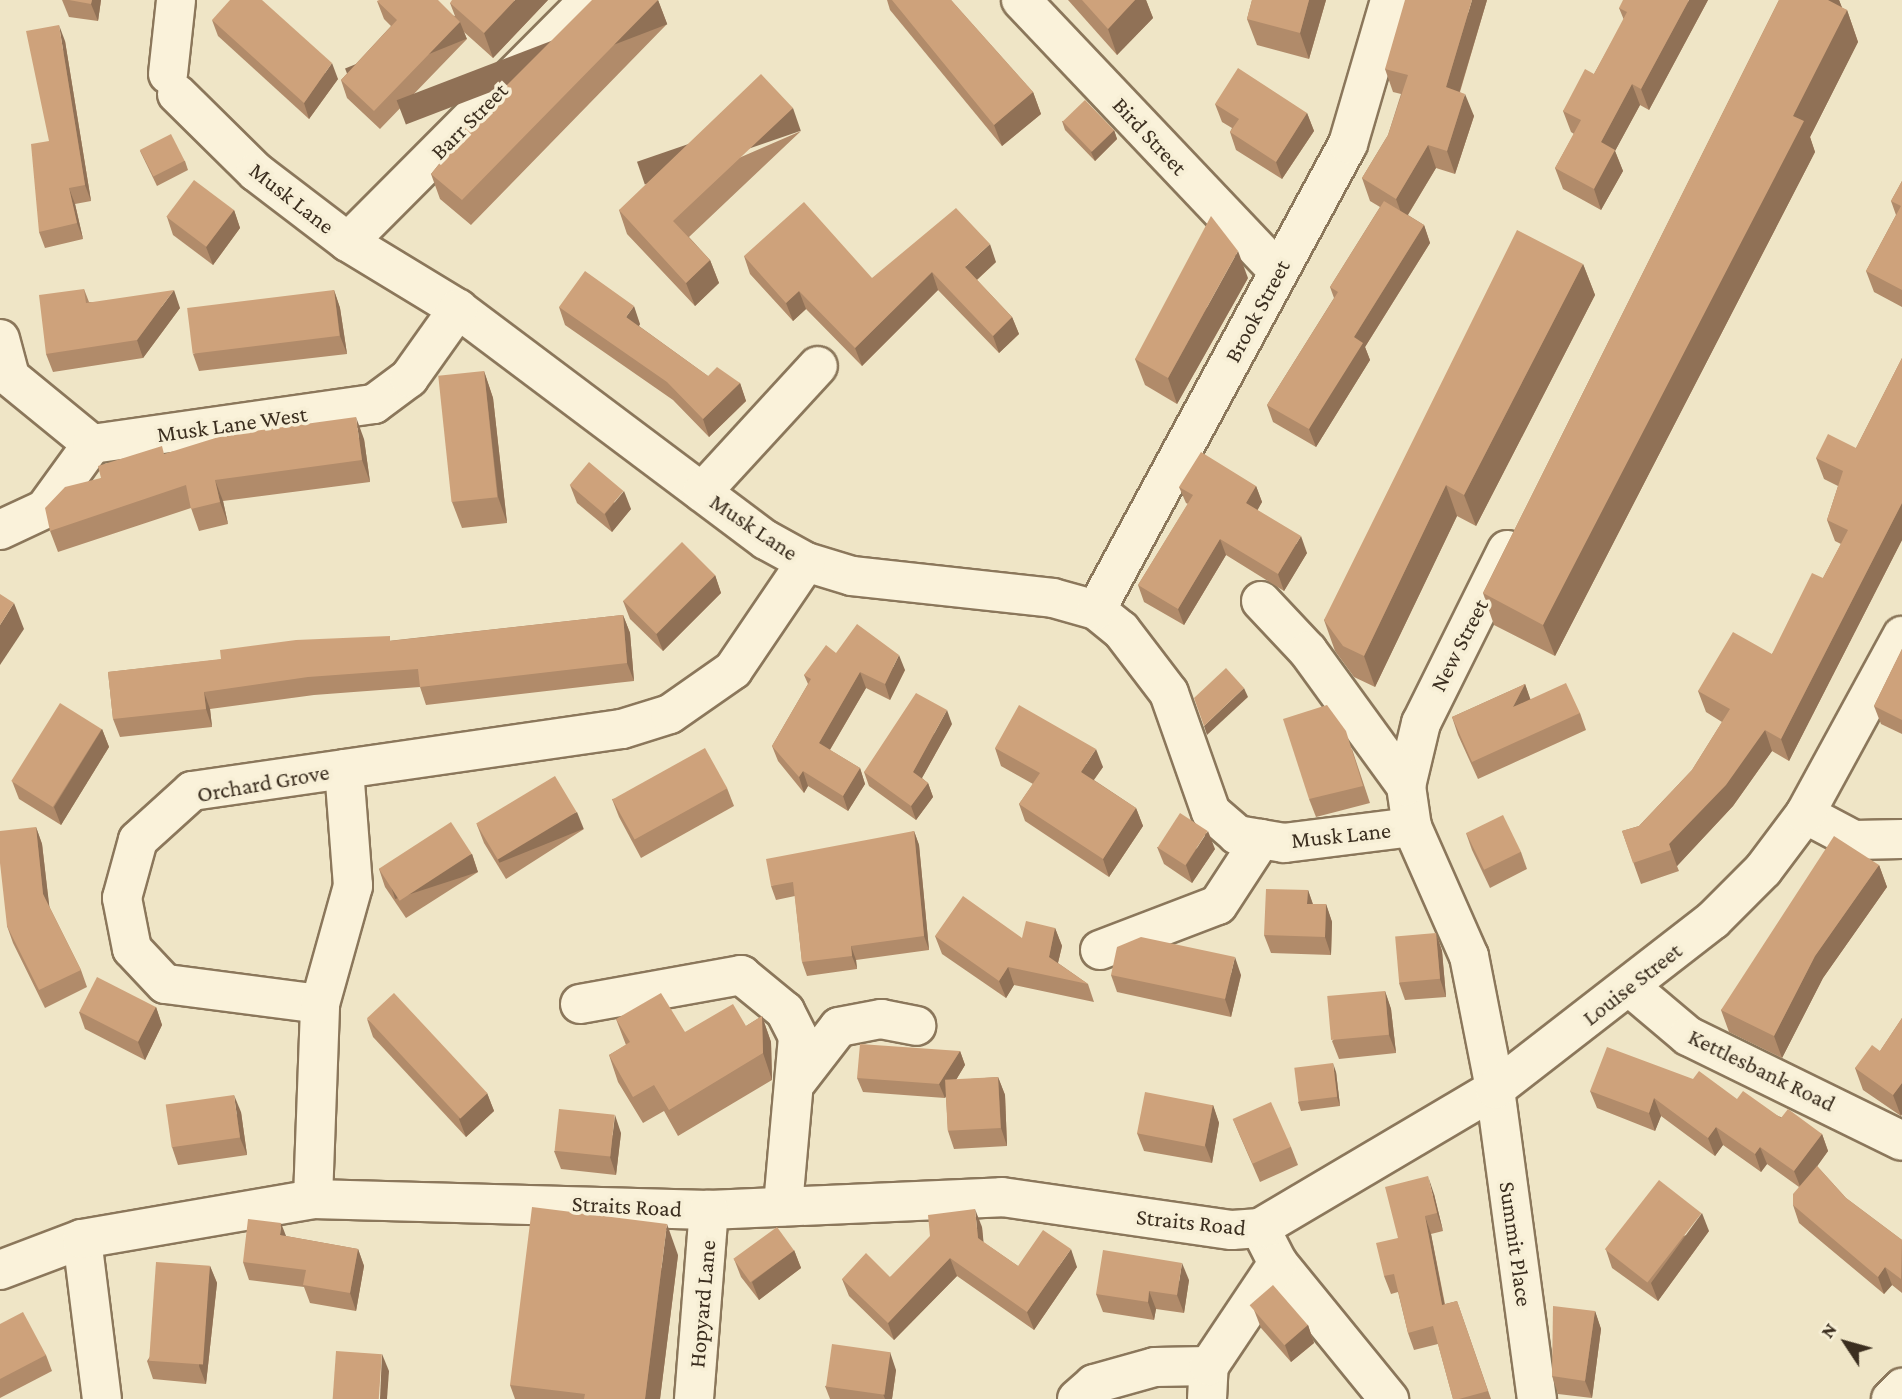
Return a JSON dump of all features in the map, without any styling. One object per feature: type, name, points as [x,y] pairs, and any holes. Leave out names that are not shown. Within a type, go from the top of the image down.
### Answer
[{"type":"street","name":"Musk Lane","points":[[177,0],[172,84],[256,172],[348,242],[458,309],[702,492],[806,562],[852,576],[1053,598],[1096,610],[1121,630],[1169,693],[1211,812],[1237,835],[1284,843],[1412,827]]},
{"type":"street","name":"Barr Street","points":[[348,242],[589,0]]},
{"type":"street","name":"Bird Street","points":[[1021,0],[1278,271]]},
{"type":"street","name":"Brook Street","points":[[1096,610],[1348,144],[1390,0]]},
{"type":"street","name":"Musk Lane West","points":[[92,444],[374,404],[409,379],[458,309]]},
{"type":"street","points":[[0,338],[10,377],[92,444],[45,509],[0,530]]},
{"type":"street","points":[[702,492],[818,366]]},
{"type":"street","name":"New Street","points":[[1495,1089],[1469,956],[1412,827],[1406,786],[1421,723],[1526,511]]},
{"type":"street","name":"Orchard Grove","points":[[320,1004],[165,984],[132,949],[122,898],[138,840],[192,791],[622,729],[670,714],[733,670],[806,562]]},
{"type":"street","points":[[1261,601],[1308,651],[1406,786]]},
{"type":"street","name":"Louise Street","points":[[1260,1228],[1495,1089],[1630,987],[1721,912],[1805,814],[1902,636]]},
{"type":"street","name":"Orchard Grove","points":[[313,1199],[320,1004],[353,886],[344,769]]},
{"type":"street","points":[[1805,814],[1854,840],[1902,839]]},
{"type":"street","points":[[1100,950],[1218,905],[1261,839]]},
{"type":"street","points":[[580,1004],[741,975],[785,1011],[798,1037],[797,1080],[783,1206]]},
{"type":"street","name":"Kettlesbank Road","points":[[1630,987],[1688,1036],[1902,1141]]},
{"type":"street","points":[[797,1080],[839,1027],[881,1019],[916,1026]]},
{"type":"street","name":"Summit Place","points":[[1495,1089],[1537,1399]]},
{"type":"street","name":"Straits Road","points":[[0,1270],[82,1239],[313,1199],[709,1210],[1002,1196],[1232,1230],[1260,1228]]},
{"type":"street","name":"Hopyard Lane","points":[[694,1399],[709,1210]]},
{"type":"street","points":[[1260,1228],[1278,1263],[1389,1399]]},
{"type":"street","points":[[82,1239],[102,1399]]},
{"type":"street","points":[[1077,1399],[1094,1384],[1155,1367],[1208,1382],[1278,1263]]},
{"type":"street","points":[[1891,1399],[1902,1388]]},
{"type":"building","points":[[69,0],[92,0],[91,4]]},
{"type":"building","points":[[230,0],[262,0],[332,63],[304,103],[212,20]]},
{"type":"building","points":[[438,0],[460,22],[374,111],[341,80],[397,20],[377,1]]},
{"type":"building","points":[[452,0],[515,0],[484,33],[450,3]]},
{"type":"building","points":[[592,0],[658,0],[462,200],[431,174],[453,147],[449,143]]},
{"type":"building","points":[[892,0],[951,0],[1033,92],[994,125]]},
{"type":"building","points":[[1082,0],[1135,0],[1108,29]]},
{"type":"building","points":[[1252,0],[1309,0],[1300,33],[1247,19]]},
{"type":"building","points":[[1405,0],[1472,0],[1446,87],[1465,94],[1447,151],[1428,145],[1396,199],[1362,178],[1388,135],[1408,75],[1385,69]]},
{"type":"building","points":[[1623,0],[1689,0],[1641,89],[1632,84],[1601,142],[1615,150],[1594,189],[1555,168],[1581,120],[1563,111],[1585,69],[1594,74],[1627,12],[1619,8]]},
{"type":"building","points":[[1779,0],[1828,0],[1847,10],[1793,116],[1804,121],[1543,625],[1483,593]]},
{"type":"building","points":[[59,25],[85,185],[69,188],[77,223],[39,232],[31,144],[49,141],[26,31]]},
{"type":"building","points":[[1238,68],[1307,113],[1276,162],[1230,132],[1239,119],[1215,104]]},
{"type":"building","points":[[761,74],[793,108],[673,221],[710,260],[686,283],[619,210]]},
{"type":"building","points":[[1085,100],[1114,130],[1092,152],[1063,122]]},
{"type":"building","points":[[171,134],[185,161],[153,177],[140,150]]},
{"type":"building","points":[[194,180],[234,210],[206,247],[166,217]]},
{"type":"building","points":[[1902,181],[1902,290],[1866,271],[1901,206],[1891,201]]},
{"type":"building","points":[[1384,201],[1424,225],[1354,337],[1363,343],[1309,429],[1267,405],[1338,292],[1330,287]]},
{"type":"building","points":[[804,202],[872,278],[956,208],[990,244],[965,267],[1012,317],[993,336],[932,272],[855,348],[799,291],[786,303],[744,256]]},
{"type":"building","points":[[1211,216],[1238,251],[1168,378],[1135,359]]},
{"type":"building","points":[[1517,230],[1583,264],[1464,495],[1446,485],[1364,656],[1343,646],[1324,620]]},
{"type":"building","points":[[585,271],[634,306],[626,317],[708,376],[717,367],[740,383],[703,419],[667,382],[559,307]]},
{"type":"building","points":[[84,289],[86,303],[174,290],[137,340],[46,354],[39,295]]},
{"type":"building","points":[[334,290],[340,336],[193,354],[187,308]]},
{"type":"building","points":[[1902,358],[1902,503],[1781,739],[1765,730],[1726,785],[1669,844],[1671,850],[1633,863],[1622,831],[1639,826],[1692,770],[1730,709],[1698,691],[1733,632],[1772,654],[1812,573],[1823,578],[1848,530],[1827,520],[1843,471],[1816,458],[1828,434],[1856,448]]},
{"type":"building","points":[[484,371],[497,497],[452,502],[438,376]]},
{"type":"building","points":[[356,417],[362,460],[215,480],[220,502],[191,509],[186,485],[50,531],[45,508],[65,487],[101,478],[98,466],[162,446],[164,454],[225,435]]},
{"type":"building","points":[[1201,452],[1256,486],[1246,503],[1301,536],[1278,574],[1220,539],[1178,609],[1138,585],[1193,495],[1179,487]]},
{"type":"building","points":[[589,462],[623,491],[604,514],[570,485]]},
{"type":"building","points":[[682,542],[715,575],[657,634],[623,601]]},
{"type":"building","points":[[0,594],[14,603],[0,625]]},
{"type":"building","points":[[623,615],[627,663],[420,687],[418,669],[308,677],[204,692],[206,709],[113,719],[108,672],[221,659],[220,650],[296,640],[390,636],[390,641]]},
{"type":"building","points":[[857,624],[899,655],[885,684],[860,672],[819,743],[860,768],[843,796],[803,771],[799,777],[772,746],[811,679],[804,675],[826,645],[836,653]]},
{"type":"building","points":[[1902,649],[1902,720],[1874,706]]},
{"type":"building","points":[[1226,668],[1244,688],[1204,726],[1194,698]]},
{"type":"building","points":[[1566,683],[1580,713],[1472,762],[1452,717],[1525,684],[1513,707]]},
{"type":"building","points":[[916,693],[947,710],[913,772],[928,783],[911,806],[864,772]]},
{"type":"building","points":[[60,703],[102,729],[53,807],[11,781]]},
{"type":"building","points":[[1019,705],[1096,749],[1081,772],[1136,808],[1103,859],[1019,804],[1040,773],[995,748]]},
{"type":"building","points":[[1327,705],[1346,731],[1363,786],[1309,799],[1283,719]]},
{"type":"building","points":[[705,748],[727,788],[635,840],[612,799]]},
{"type":"building","points":[[555,776],[577,812],[498,859],[476,823]]},
{"type":"building","points":[[1180,813],[1208,831],[1185,865],[1158,847]]},
{"type":"building","points":[[1503,815],[1521,852],[1484,870],[1466,833]]},
{"type":"building","points":[[451,822],[472,854],[400,901],[379,869]]},
{"type":"building","points":[[36,827],[43,894],[81,970],[39,990],[7,926],[0,863],[0,831]]},
{"type":"building","points":[[914,831],[924,936],[851,946],[852,956],[802,962],[793,882],[771,886],[766,859]]},
{"type":"building","points":[[1834,836],[1879,865],[1815,956],[1774,1036],[1721,1010]]},
{"type":"building","points":[[1266,889],[1308,890],[1307,904],[1326,904],[1325,937],[1264,935]]},
{"type":"building","points":[[963,896],[1022,938],[1026,921],[1055,928],[1049,957],[1088,984],[1008,967],[999,981],[935,936]]},
{"type":"building","points":[[1436,933],[1440,979],[1399,982],[1395,937]]},
{"type":"building","points":[[1141,937],[1235,957],[1225,999],[1111,975],[1117,947]]},
{"type":"building","points":[[97,977],[156,1007],[138,1042],[79,1012]]},
{"type":"building","points":[[1385,991],[1389,1035],[1331,1040],[1327,996]]},
{"type":"building","points":[[394,993],[487,1093],[460,1118],[367,1018]]},
{"type":"building","points":[[661,993],[685,1032],[733,1004],[746,1026],[762,1016],[763,1053],[669,1110],[654,1085],[633,1097],[609,1055],[630,1042],[616,1019]]},
{"type":"building","points":[[1902,1018],[1902,1083],[1893,1095],[1855,1068],[1872,1045],[1880,1051]]},
{"type":"building","points":[[860,1044],[960,1051],[939,1084],[857,1078]]},
{"type":"building","points":[[1607,1047],[1693,1079],[1699,1071],[1737,1099],[1743,1091],[1781,1118],[1788,1109],[1822,1134],[1794,1171],[1760,1147],[1755,1154],[1716,1127],[1708,1138],[1654,1098],[1649,1113],[1590,1091]]},
{"type":"building","points":[[1333,1063],[1337,1097],[1298,1101],[1294,1068]]},
{"type":"building","points":[[998,1077],[1001,1128],[948,1131],[945,1080]]},
{"type":"building","points":[[1145,1092],[1213,1105],[1205,1146],[1137,1133]]},
{"type":"building","points":[[234,1095],[240,1138],[172,1147],[166,1105]]},
{"type":"building","points":[[1271,1102],[1291,1147],[1253,1164],[1233,1119]]},
{"type":"building","points":[[559,1109],[615,1115],[610,1157],[555,1151]]},
{"type":"building","points":[[1817,1166],[1846,1198],[1902,1240],[1901,1279],[1885,1267],[1878,1277],[1793,1205],[1793,1194]]},
{"type":"building","points":[[1428,1176],[1437,1213],[1425,1216],[1442,1305],[1457,1301],[1488,1391],[1459,1399],[1453,1399],[1433,1326],[1408,1333],[1394,1274],[1384,1276],[1376,1243],[1398,1238],[1385,1187]]},
{"type":"building","points":[[1659,1180],[1702,1213],[1647,1283],[1605,1249]]},
{"type":"building","points":[[532,1207],[667,1224],[645,1399],[584,1399],[585,1394],[510,1385]]},
{"type":"building","points":[[975,1209],[978,1238],[1018,1266],[1043,1230],[1071,1249],[1027,1312],[950,1258],[888,1323],[842,1279],[866,1253],[890,1277],[930,1236],[928,1215]]},
{"type":"building","points":[[248,1219],[281,1223],[280,1235],[358,1249],[350,1293],[303,1285],[306,1270],[243,1262]]},
{"type":"building","points":[[777,1227],[794,1250],[750,1282],[733,1259]]},
{"type":"building","points":[[1103,1250],[1182,1263],[1177,1295],[1149,1291],[1148,1302],[1096,1294]]},
{"type":"building","points":[[156,1262],[210,1266],[203,1365],[149,1361]]},
{"type":"building","points":[[1273,1285],[1308,1325],[1284,1345],[1250,1305]]},
{"type":"building","points":[[1553,1306],[1595,1311],[1585,1381],[1552,1376]]},
{"type":"building","points":[[23,1312],[46,1355],[0,1379],[0,1324]]},
{"type":"building","points":[[832,1344],[890,1352],[884,1395],[826,1387]]},
{"type":"building","points":[[336,1351],[382,1354],[379,1399],[333,1399]]}]
